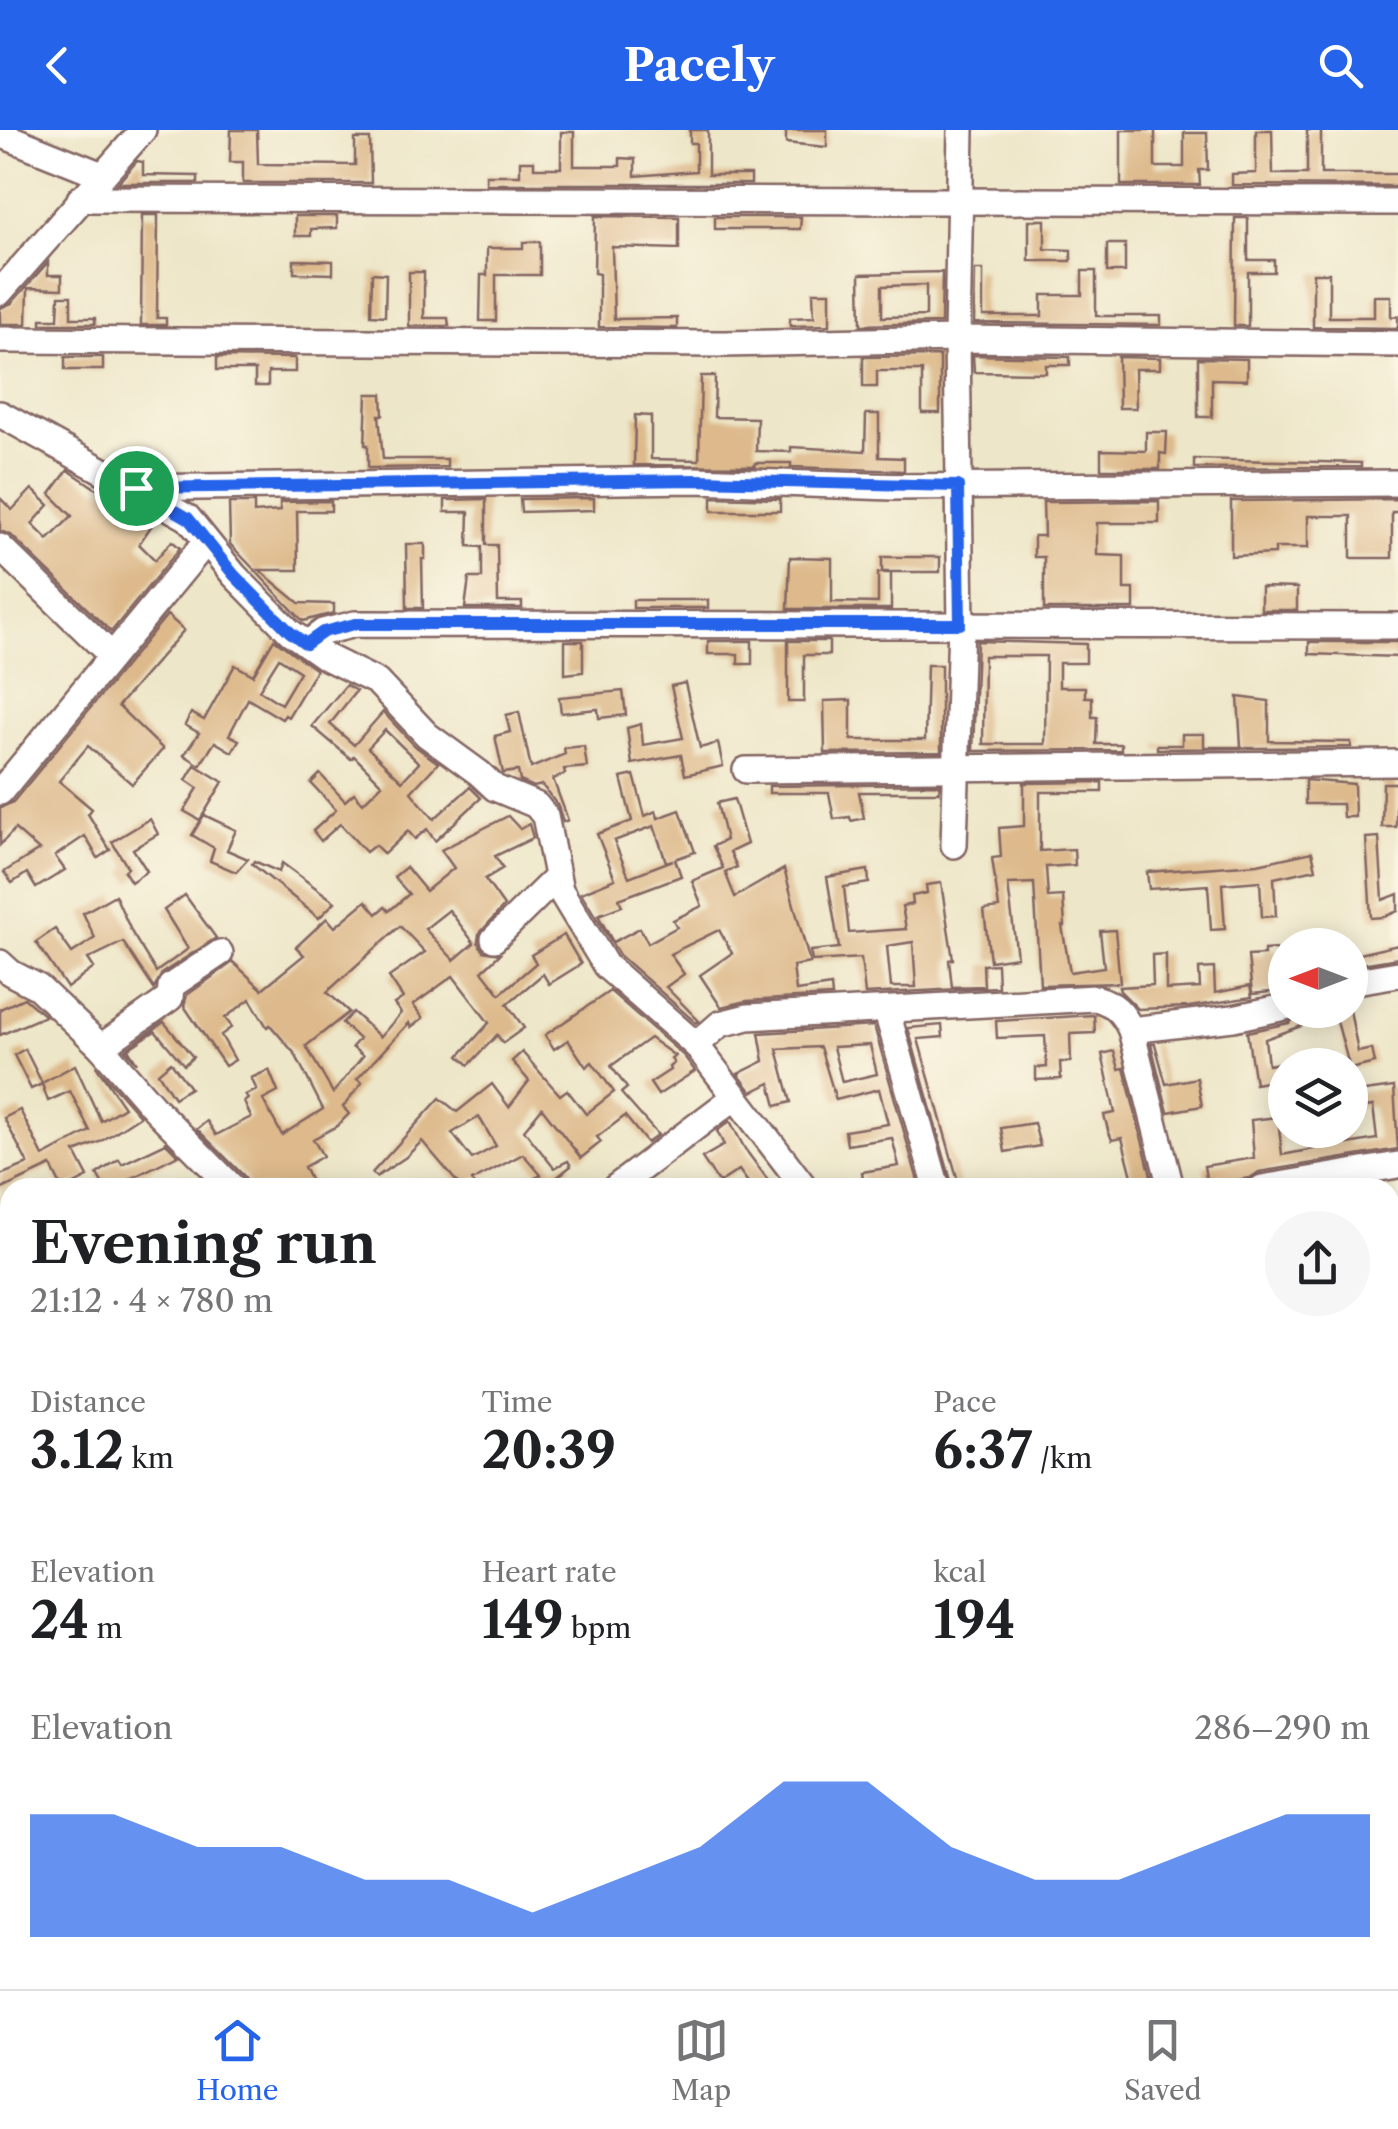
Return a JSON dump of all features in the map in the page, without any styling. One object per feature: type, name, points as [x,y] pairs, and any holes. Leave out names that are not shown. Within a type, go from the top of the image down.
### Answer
[{"type":"street","points":[[5,279],[143,130]]},
{"type":"street","points":[[954,846],[960,624],[961,130]]},
{"type":"street","points":[[0,134],[102,175]]},
{"type":"street","points":[[80,199],[1398,202]]},
{"type":"street","points":[[0,340],[724,344],[958,339],[1398,344]]},
{"type":"street","points":[[0,414],[188,518],[278,620],[306,644],[378,682],[426,735],[480,773],[494,788],[536,805],[545,816],[560,890],[606,966],[696,1045],[798,1178]]},
{"type":"street","points":[[136,488],[696,480],[958,486],[1398,482]]},
{"type":"street","points":[[0,792],[206,542]]},
{"type":"street","points":[[0,548],[111,654]]},
{"type":"street","points":[[306,644],[323,632],[355,624],[1398,626]]},
{"type":"street","points":[[746,770],[1398,763]]},
{"type":"street","points":[[494,939],[557,877]]},
{"type":"street","points":[[102,1047],[170,998],[171,986],[220,953]]},
{"type":"street","points":[[0,963],[38,987],[102,1047],[223,1178]]},
{"type":"street","points":[[1368,979],[1398,974]]},
{"type":"street","points":[[696,1045],[720,1024],[748,1017],[1094,998],[1108,1001],[1132,1030],[1168,1178]]},
{"type":"street","points":[[1132,1030],[1268,1011]]},
{"type":"street","points":[[887,1012],[935,1178]]},
{"type":"street","points":[[628,1178],[735,1098]]},
{"type":"street","points":[[1321,1178],[1398,1165]]},
{"type":"building","points":[[231,130],[257,130],[258,164],[355,165],[355,139],[370,139],[371,183],[243,183],[243,162],[230,162]]},
{"type":"building","points":[[690,130],[708,130],[708,175],[751,175],[751,184],[486,184],[486,175],[520,175],[520,161],[534,161],[534,168],[561,168],[561,132],[574,132],[574,166],[620,166],[620,158],[635,159],[635,176],[696,171],[696,143],[690,143]]},
{"type":"building","points":[[786,130],[827,130],[827,147],[786,143]]},
{"type":"building","points":[[1121,130],[1155,130],[1155,167],[1184,167],[1184,133],[1207,133],[1208,170],[1199,170],[1200,185],[1121,185]]},
{"type":"building","points":[[1256,130],[1272,130],[1273,174],[1307,174],[1307,130],[1321,130],[1321,174],[1398,174],[1398,186],[1232,185],[1232,174],[1256,173]]},
{"type":"building","points":[[137,161],[143,162],[143,175],[198,176],[198,183],[118,183]]},
{"type":"building","points":[[142,215],[158,215],[157,318],[166,318],[166,325],[141,325]]},
{"type":"building","points":[[295,216],[337,216],[337,228],[311,229],[311,236],[295,236]]},
{"type":"building","points":[[595,216],[679,217],[679,249],[612,247],[614,319],[677,318],[677,328],[599,327],[599,274],[594,273]]},
{"type":"building","points":[[715,217],[801,217],[800,229],[715,229]]},
{"type":"building","points":[[1235,218],[1248,218],[1248,260],[1274,260],[1274,272],[1248,272],[1248,326],[1234,326]]},
{"type":"building","points":[[1029,220],[1045,220],[1045,249],[1071,250],[1071,261],[1029,261]]},
{"type":"building","points":[[523,242],[540,242],[540,275],[496,275],[496,321],[480,321],[481,275],[487,275],[487,248],[523,248]]},
{"type":"building","points":[[1107,244],[1125,244],[1125,272],[1107,272]]},
{"type":"building","points":[[294,260],[333,261],[333,274],[294,273]]},
{"type":"building","points":[[48,262],[48,275],[62,275],[62,289],[28,288],[27,324],[0,324],[0,308],[12,303]]},
{"type":"building","points":[[975,270],[983,270],[983,316],[1042,316],[1042,295],[1082,295],[1082,271],[1096,271],[1096,316],[1161,316],[1161,325],[974,323]]},
{"type":"building","points":[[409,272],[424,272],[424,318],[448,318],[449,326],[409,326]]},
{"type":"building","points":[[942,272],[941,323],[861,325],[860,274]],"holes":[[[926,285],[926,316],[882,317],[882,286]]]},
{"type":"building","points":[[372,273],[386,274],[385,316],[371,315]]},
{"type":"building","points":[[1313,273],[1329,273],[1329,317],[1374,317],[1374,296],[1391,296],[1391,317],[1398,316],[1398,328],[1313,327]]},
{"type":"building","points":[[813,292],[830,292],[830,325],[790,326],[790,318],[814,317]]},
{"type":"building","points":[[59,296],[71,296],[71,318],[95,318],[95,324],[41,324],[41,319],[58,319]]},
{"type":"building","points":[[973,355],[1070,357],[1070,365],[1046,365],[1046,373],[974,372]]},
{"type":"building","points":[[940,356],[940,413],[922,413],[922,371],[877,371],[877,387],[863,387],[863,357]]},
{"type":"building","points":[[65,357],[103,357],[103,370],[65,370]]},
{"type":"building","points":[[217,357],[295,358],[295,372],[268,372],[268,386],[255,386],[255,370],[217,370]]},
{"type":"building","points":[[1118,357],[1160,358],[1160,369],[1135,369],[1136,408],[1119,408]]},
{"type":"building","points":[[1198,358],[1247,359],[1247,380],[1212,379],[1212,417],[1198,417]]},
{"type":"building","points":[[701,376],[715,376],[714,417],[757,418],[756,451],[791,452],[791,447],[865,451],[866,414],[879,414],[879,457],[904,458],[904,471],[791,467],[791,463],[634,465],[635,415],[651,416],[651,459],[699,460]]},
{"type":"building","points":[[367,394],[382,394],[383,415],[379,415],[383,459],[447,459],[447,467],[368,468]]},
{"type":"building","points":[[1146,432],[1167,432],[1166,454],[1160,453],[1160,469],[1101,469],[1101,450],[1146,451]]},
{"type":"building","points":[[1194,459],[1361,463],[1361,467],[1194,468]]},
{"type":"building","points":[[68,470],[156,519],[139,544],[155,560],[172,541],[180,548],[111,632],[11,535],[0,531],[0,498],[12,510],[32,489],[49,505],[32,524],[48,540],[72,516],[50,494]]},
{"type":"building","points":[[712,497],[780,499],[780,511],[712,511]]},
{"type":"building","points":[[594,498],[594,510],[521,512],[520,499]]},
{"type":"building","points":[[486,499],[486,545],[497,545],[498,602],[522,602],[522,608],[465,608],[469,578],[482,578],[482,547],[468,546],[469,512],[445,512],[445,500]]},
{"type":"building","points":[[1398,499],[1398,512],[1392,512],[1392,558],[1351,558],[1351,516],[1308,516],[1308,548],[1275,548],[1275,554],[1231,556],[1231,501]]},
{"type":"building","points":[[331,501],[331,511],[297,511],[298,570],[259,570],[299,603],[334,604],[334,613],[303,621],[230,544],[229,503],[254,503],[254,513],[280,511],[280,502]]},
{"type":"building","points":[[1159,501],[1159,523],[1097,523],[1097,555],[1124,556],[1124,589],[1134,589],[1134,609],[1044,609],[1044,557],[1034,557],[1034,536],[1044,536],[1043,502]]},
{"type":"building","points":[[406,544],[425,544],[423,608],[407,608]]},
{"type":"building","points":[[790,557],[832,558],[832,602],[878,603],[878,573],[891,573],[891,609],[788,609]]},
{"type":"building","points":[[882,557],[940,557],[940,572],[882,572]]},
{"type":"building","points":[[1261,587],[1297,588],[1297,610],[1261,610]]},
{"type":"building","points":[[633,600],[708,600],[708,608],[633,608]]},
{"type":"building","points":[[167,615],[184,630],[118,706],[163,749],[132,784],[88,746],[59,781],[92,809],[88,814],[110,850],[98,858],[85,836],[55,856],[65,870],[36,888],[27,873],[12,883],[4,872],[39,850],[15,829],[0,845],[0,808],[13,802]]},
{"type":"building","points":[[274,639],[316,670],[288,717],[282,719],[248,699],[229,735],[239,740],[232,752],[215,742],[200,765],[184,755],[199,733],[185,725],[191,713],[204,720],[235,665],[253,675]],"holes":[[[279,658],[300,672],[281,704],[259,690]]]},
{"type":"building","points":[[565,641],[583,641],[583,672],[565,674]]},
{"type":"building","points":[[708,641],[752,641],[752,664],[738,664],[738,654],[708,654]]},
{"type":"building","points":[[788,641],[829,641],[829,655],[804,655],[804,702],[788,702]]},
{"type":"building","points":[[977,641],[1086,644],[1086,663],[1059,663],[1059,687],[1085,687],[1085,697],[1092,697],[1092,717],[1097,717],[1096,744],[1121,744],[1121,750],[973,751]],"holes":[[[984,656],[1046,656],[1045,744],[983,744]]]},
{"type":"building","points":[[1309,642],[1398,642],[1398,657],[1309,654]]},
{"type":"building","points":[[927,665],[941,665],[941,752],[825,753],[824,701],[851,700],[851,740],[925,740]]},
{"type":"building","points":[[685,683],[700,748],[718,743],[723,766],[685,775],[681,755],[632,764],[627,728],[641,724],[643,745],[683,738],[671,686]]},
{"type":"building","points":[[346,685],[356,691],[330,724],[354,745],[383,712],[415,746],[438,763],[411,792],[434,819],[470,787],[481,798],[435,841],[427,829],[415,839],[408,831],[384,854],[375,845],[366,852],[340,824],[321,841],[313,831],[336,810],[311,783],[320,774],[345,801],[354,793],[363,803],[382,784],[354,756],[351,759],[312,726]],"holes":[[[385,730],[419,763],[402,781],[368,748]]]},
{"type":"building","points":[[623,691],[626,715],[599,718],[598,709],[561,713],[559,697]]},
{"type":"building","points":[[1238,697],[1269,701],[1269,741],[1351,742],[1351,747],[1157,749],[1157,745],[1182,745],[1182,734],[1204,734],[1204,747],[1241,747]]},
{"type":"building","points":[[519,712],[531,768],[565,754],[564,748],[584,746],[587,767],[564,769],[565,774],[553,779],[568,820],[563,822],[558,806],[542,785],[534,787],[520,781],[518,771],[503,773],[495,736],[510,732],[506,715]]},
{"type":"building","points":[[195,765],[223,782],[200,820],[184,811],[198,788],[186,780]]},
{"type":"building","points":[[634,775],[645,816],[656,811],[658,818],[680,810],[695,852],[675,859],[681,876],[619,899],[622,906],[598,915],[613,942],[640,928],[648,943],[677,927],[673,920],[702,906],[692,881],[723,868],[713,846],[726,840],[717,803],[734,799],[747,844],[730,852],[737,867],[725,872],[735,897],[784,869],[810,963],[793,966],[796,991],[831,986],[832,996],[747,1001],[721,1007],[700,975],[732,953],[719,930],[670,954],[684,974],[666,987],[699,1021],[696,1023],[619,955],[581,893],[615,879],[597,834],[632,821],[621,778]],"holes":[[[654,826],[666,862],[673,860],[629,877],[614,841]]]},
{"type":"building","points":[[1305,780],[1354,784],[1355,817],[1343,817],[1342,804],[1305,804]]},
{"type":"building","points":[[1102,782],[1102,792],[1040,792],[1040,851],[1074,849],[1075,865],[1046,867],[1048,897],[1063,896],[1062,926],[1070,972],[1104,967],[1100,931],[1115,930],[1120,983],[1040,985],[1034,883],[1008,884],[1017,957],[990,961],[984,910],[999,908],[992,858],[1001,857],[999,828],[1024,826],[1024,783]]},
{"type":"building","points":[[1383,783],[1396,783],[1396,827],[1382,827]]},
{"type":"building","points":[[940,784],[939,792],[859,792],[864,818],[851,821],[850,817],[834,819],[829,793],[769,793],[769,786]]},
{"type":"building","points":[[204,815],[236,830],[227,850],[248,859],[236,872],[210,861],[214,848],[192,835]]},
{"type":"building","points":[[508,816],[520,829],[529,824],[533,838],[495,856],[503,868],[485,879],[504,906],[479,934],[483,951],[500,954],[482,971],[500,994],[536,963],[531,955],[564,935],[581,964],[549,984],[543,974],[507,1004],[524,1028],[503,1043],[497,1035],[469,1065],[459,1056],[489,1023],[453,976],[413,1005],[423,1018],[411,1027],[409,1023],[357,1079],[362,1083],[343,1107],[349,1114],[337,1126],[313,1139],[323,1156],[304,1167],[309,1178],[245,1178],[197,1129],[207,1121],[216,1135],[251,1117],[244,1102],[248,1099],[245,1095],[257,1090],[251,1078],[269,1070],[278,1092],[263,1100],[282,1135],[323,1109],[295,1054],[270,1025],[267,1027],[250,999],[225,1018],[232,1027],[221,1035],[235,1060],[225,1066],[184,1006],[187,995],[233,962],[262,989],[304,955],[296,947],[327,918],[335,927],[366,901],[377,914],[385,907],[389,911],[409,894],[394,877],[406,867],[426,891],[454,868],[441,850]],"holes":[[[449,910],[474,943],[454,960],[425,929]],[[400,926],[425,952],[389,977],[403,998],[394,1004],[401,1013],[380,1037],[353,1012],[342,1023],[359,1039],[352,1047],[363,1056],[333,1093],[306,1046],[349,1012],[327,992]]]},
{"type":"building","points":[[150,819],[158,834],[133,849],[147,871],[131,882],[124,871],[128,868],[112,842]]},
{"type":"building","points":[[1379,837],[1383,900],[1398,894],[1398,911],[1371,918],[1366,838]]},
{"type":"building","points":[[1312,852],[1316,869],[1274,878],[1276,916],[1262,917],[1260,881],[1222,884],[1225,929],[1211,930],[1208,885],[1149,889],[1147,872],[1258,864]]},
{"type":"building","points":[[254,861],[279,872],[282,863],[335,902],[319,918],[252,864]]},
{"type":"building","points":[[868,870],[869,883],[844,887],[849,933],[906,929],[902,906],[913,904],[912,896],[927,893],[926,885],[941,883],[953,959],[949,960],[952,987],[984,986],[983,965],[997,964],[998,987],[865,994],[861,958],[812,961],[810,951],[839,948],[827,877]],"holes":[[[913,942],[916,987],[891,987],[887,946]]]},
{"type":"building","points":[[115,895],[156,972],[188,949],[164,910],[185,895],[216,938],[162,973],[154,989],[123,942],[88,959],[94,968],[67,988],[36,942],[55,929],[72,953],[95,938],[83,913]]},
{"type":"building","points":[[1398,945],[1398,958],[1368,963],[1368,952]]},
{"type":"building","points":[[1268,950],[1268,992],[1252,994],[1248,956],[1264,955]]},
{"type":"building","points":[[1166,954],[1166,990],[1200,988],[1199,969],[1214,968],[1215,993],[1250,986],[1252,997],[1189,1007],[1138,1009],[1119,987],[1153,985],[1152,955]]},
{"type":"building","points":[[610,991],[684,1056],[695,1071],[658,1095],[650,1083],[670,1070],[675,1056],[650,1038],[611,1066],[627,1088],[621,1093],[658,1135],[647,1143],[625,1116],[597,1137],[601,1142],[581,1158],[542,1108],[524,1130],[554,1168],[568,1161],[571,1166],[556,1178],[535,1178],[541,1175],[523,1154],[478,1178],[453,1178],[422,1141],[376,1177],[372,1173],[440,1098],[457,1112],[492,1084],[509,1107],[529,1081],[512,1061],[522,1052],[560,1095],[567,1090],[586,1114],[614,1092],[592,1062],[586,1067],[568,1040],[554,1049],[545,1035]],"holes":[[[479,1117],[496,1146],[472,1159],[452,1133]]]},
{"type":"building","points":[[24,998],[45,1016],[0,1035],[0,1009]]},
{"type":"building","points":[[1094,1015],[1095,1033],[1070,1034],[1071,1062],[1060,1062],[1061,1079],[1036,1080],[1036,1068],[1047,1067],[1045,1036],[997,1038],[996,1021]]},
{"type":"building","points":[[164,1022],[193,1057],[184,1065],[155,1031],[128,1049],[137,1063],[125,1050]]},
{"type":"building","points":[[942,1025],[943,1037],[918,1039],[957,1178],[950,1178],[908,1028]]},
{"type":"building","points":[[874,1026],[917,1178],[863,1178],[862,1172],[899,1166],[892,1138],[847,1145],[845,1131],[888,1124],[879,1089],[836,1100],[820,1047],[777,1049],[791,1102],[776,1106],[770,1083],[752,1092],[738,1074],[764,1061],[759,1033]],"holes":[[[870,1045],[877,1074],[842,1082],[833,1047]]]},
{"type":"building","points":[[1296,1028],[1265,1039],[1268,1081],[1255,1084],[1247,1032]]},
{"type":"building","points":[[1339,1028],[1353,1028],[1357,1048],[1344,1048]]},
{"type":"building","points":[[1151,1044],[1155,1044],[1166,1084],[1197,1078],[1202,1106],[1168,1112]]},
{"type":"building","points":[[25,1049],[42,1083],[75,1065],[101,1121],[124,1107],[96,1066],[140,1116],[100,1142],[75,1152],[88,1177],[57,1178],[51,1166],[26,1178],[0,1178],[28,1164],[4,1118],[20,1110],[43,1156],[90,1131],[70,1091],[48,1101],[42,1084],[31,1089],[14,1055]]},
{"type":"building","points":[[1372,1049],[1375,1063],[1368,1065],[1368,1050]]},
{"type":"building","points":[[1114,1051],[1119,1069],[1124,1068],[1152,1178],[1132,1178],[1122,1138],[1112,1140],[1108,1130],[1104,1115],[1115,1113],[1102,1054]]},
{"type":"building","points":[[171,1062],[190,1088],[174,1098],[158,1073]]},
{"type":"building","points":[[1394,1087],[1398,1149],[1259,1172],[1250,1178],[1206,1178],[1204,1166],[1254,1158],[1251,1120],[1268,1118],[1268,1148],[1281,1148],[1282,1155],[1314,1148],[1368,1148],[1368,1141],[1377,1139],[1373,1106],[1368,1107],[1368,1091]]},
{"type":"building","points":[[730,1121],[767,1178],[745,1178],[739,1170],[727,1178],[716,1178],[702,1158],[724,1145],[717,1131]]},
{"type":"building","points":[[1034,1123],[1040,1146],[1005,1152],[1001,1128]]},
{"type":"building","points":[[166,1143],[178,1155],[132,1178],[99,1178],[97,1174],[119,1159],[122,1164]]},
{"type":"route","points":[[696,480],[958,486],[960,624],[355,624],[323,632],[306,644],[234,575],[188,518],[136,488],[696,480]]}]
